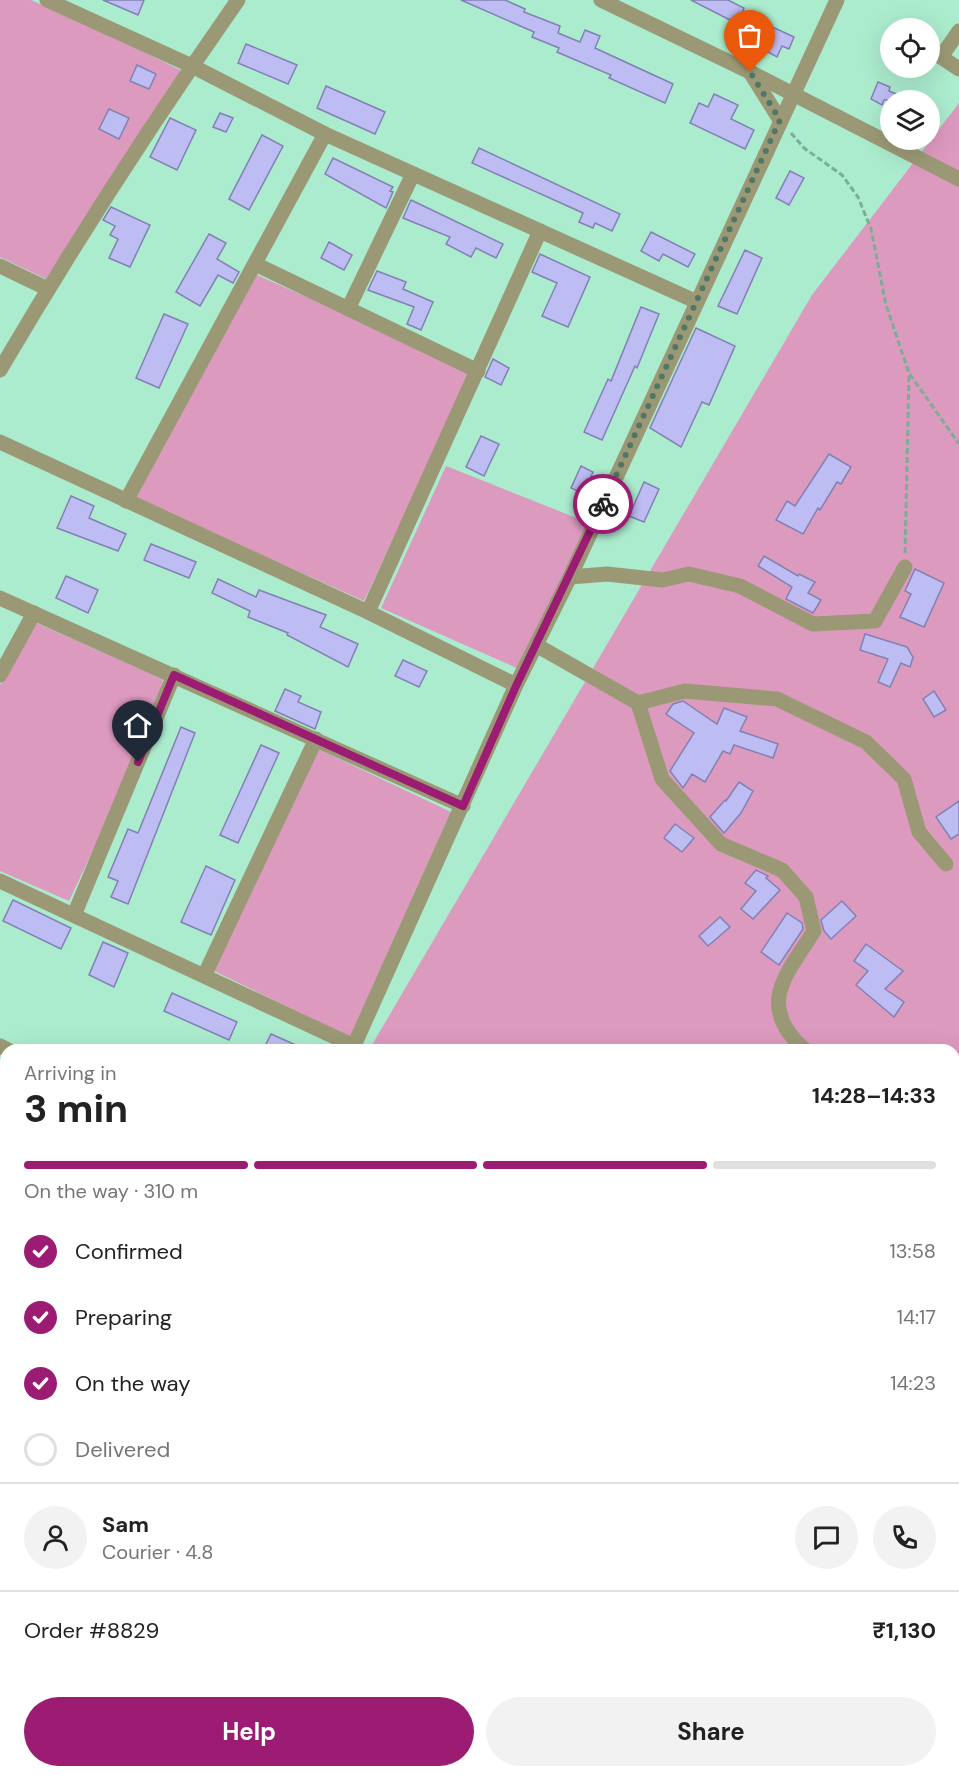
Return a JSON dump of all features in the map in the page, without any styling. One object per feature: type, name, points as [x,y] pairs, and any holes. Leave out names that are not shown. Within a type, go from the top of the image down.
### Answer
[{"type":"street","points":[[47,0],[192,66],[325,134],[695,301]]},
{"type":"street","points":[[0,370],[48,289],[192,66],[238,0]]},
{"type":"street","points":[[601,0],[750,72],[959,179]]},
{"type":"street","points":[[355,1044],[516,686],[570,577],[695,301],[837,0]]},
{"type":"street","points":[[959,31],[941,57],[959,69]]},
{"type":"street","points":[[750,72],[780,120]]},
{"type":"street","points":[[126,501],[325,134]]},
{"type":"street","points":[[348,309],[413,174]]},
{"type":"street","points":[[368,612],[540,231]]},
{"type":"street","points":[[255,264],[478,371]]},
{"type":"street","points":[[0,266],[48,289]]},
{"type":"street","points":[[0,442],[368,612],[516,686]]},
{"type":"street","points":[[570,577],[607,574],[662,580],[689,574],[740,586],[813,624],[875,621],[905,567]]},
{"type":"street","points":[[0,598],[463,806]]},
{"type":"street","points":[[0,675],[34,613]]},
{"type":"street","points":[[536,645],[638,703],[685,692],[777,699],[866,742],[904,779],[919,832],[946,864]]},
{"type":"street","points":[[74,915],[174,675]]},
{"type":"street","points":[[638,703],[662,779],[721,844],[782,870],[806,897],[814,931],[778,990],[783,1025],[800,1044]]},
{"type":"street","points":[[205,974],[316,739]]},
{"type":"street","points":[[0,881],[205,974],[345,1044]]},
{"type":"path","points":[[780,120],[804,148],[842,175],[858,197],[871,229],[886,305],[909,373],[959,444]]},
{"type":"path","points":[[905,567],[909,373]]},
{"type":"shaded area","points":[[0,0],[31,0],[182,71],[46,279],[0,257]]},
{"type":"shaded area","points":[[959,103],[959,1044],[373,1044],[812,295],[923,150],[940,150],[940,128]]},
{"type":"shaded area","points":[[257,275],[472,370],[364,601],[131,496]]},
{"type":"shaded area","points":[[446,466],[589,523],[519,669],[381,608]]},
{"type":"shaded area","points":[[34,622],[163,679],[152,725],[69,901],[0,871],[0,685]]},
{"type":"shaded area","points":[[314,747],[451,812],[350,1037],[212,970]]},
{"type":"building","points":[[103,0],[144,0],[138,15]]},
{"type":"building","points":[[461,0],[505,0],[525,9],[524,12],[560,26],[558,33],[580,42],[585,30],[600,36],[595,48],[673,84],[665,103],[609,78],[611,75],[557,52],[559,48],[532,37],[534,32]]},
{"type":"building","points":[[691,0],[728,0],[744,8],[742,13],[794,37],[789,49],[782,46],[777,57],[766,51],[771,41]]},
{"type":"building","points":[[246,44],[297,65],[288,84],[238,63]]},
{"type":"building","points":[[137,65],[156,74],[149,89],[130,81]]},
{"type":"building","points":[[878,82],[890,87],[889,90],[880,90],[880,104],[871,99]]},
{"type":"building","points":[[326,86],[385,112],[375,134],[317,108]]},
{"type":"building","points":[[714,94],[738,105],[731,119],[754,130],[745,149],[690,123],[699,103],[708,107]]},
{"type":"building","points":[[109,109],[129,118],[119,139],[99,129]]},
{"type":"building","points":[[220,113],[233,118],[226,132],[213,127]]},
{"type":"building","points":[[170,118],[196,130],[177,170],[150,157]]},
{"type":"building","points":[[262,135],[283,146],[249,210],[229,199]]},
{"type":"building","points":[[479,148],[620,214],[612,231],[595,223],[593,228],[579,222],[583,213],[472,163]]},
{"type":"building","points":[[333,158],[393,187],[386,208],[325,174]]},
{"type":"building","points":[[790,171],[804,178],[789,205],[776,198]]},
{"type":"building","points":[[411,200],[503,244],[496,258],[476,248],[471,257],[446,244],[450,237],[403,218]]},
{"type":"building","points":[[111,207],[150,225],[130,267],[109,258],[118,239],[110,235],[115,226],[103,220]]},
{"type":"building","points":[[651,232],[695,254],[688,267],[663,254],[659,261],[641,251]]},
{"type":"building","points":[[209,234],[226,243],[217,259],[239,272],[233,283],[218,275],[200,306],[176,292]]},
{"type":"building","points":[[329,242],[352,255],[344,270],[321,258]]},
{"type":"building","points":[[745,250],[762,258],[737,314],[718,306]]},
{"type":"building","points":[[540,254],[590,277],[568,327],[542,316],[557,283],[532,272]]},
{"type":"building","points":[[377,271],[406,282],[403,289],[433,302],[421,330],[407,324],[414,307],[368,290]]},
{"type":"building","points":[[641,307],[659,314],[637,368],[635,366],[602,440],[584,432],[608,379],[611,381]]},
{"type":"building","points":[[164,314],[188,324],[159,388],[136,378]]},
{"type":"building","points":[[696,328],[735,346],[709,405],[702,402],[681,447],[650,428]]},
{"type":"building","points":[[493,359],[509,368],[501,385],[485,377]]},
{"type":"building","points":[[481,436],[499,444],[484,476],[466,467]]},
{"type":"building","points":[[829,454],[851,467],[841,484],[837,482],[820,510],[818,508],[803,534],[776,520],[787,501],[795,506]]},
{"type":"building","points":[[581,466],[593,472],[584,494],[571,488]]},
{"type":"building","points":[[644,482],[659,489],[644,522],[629,516]]},
{"type":"building","points":[[71,496],[94,506],[89,518],[126,534],[118,551],[57,528]]},
{"type":"building","points":[[151,544],[196,562],[189,578],[144,560]]},
{"type":"building","points":[[764,556],[798,576],[799,574],[815,582],[808,593],[821,600],[813,613],[786,599],[792,587],[758,566]]},
{"type":"building","points":[[915,569],[944,583],[924,627],[900,617],[911,594],[905,591]]},
{"type":"building","points":[[66,576],[98,590],[88,613],[56,598]]},
{"type":"building","points":[[218,579],[256,597],[259,590],[326,615],[320,627],[358,644],[348,667],[287,635],[288,633],[248,617],[250,611],[212,593]]},
{"type":"building","points":[[865,634],[907,647],[913,657],[910,667],[901,663],[890,687],[878,682],[888,659],[860,650]]},
{"type":"building","points":[[403,660],[427,671],[419,687],[395,676]]},
{"type":"building","points":[[285,689],[301,696],[298,702],[321,712],[315,729],[275,711]]},
{"type":"building","points":[[934,691],[946,710],[934,717],[923,699]]},
{"type":"building","points":[[683,701],[717,724],[724,708],[747,717],[740,731],[778,744],[773,758],[734,745],[730,754],[723,751],[705,782],[692,774],[683,788],[670,771],[694,733],[666,714],[673,704]]},
{"type":"building","points":[[181,727],[195,733],[128,904],[111,897],[118,881],[108,877],[128,829],[138,833]]},
{"type":"building","points":[[261,745],[279,753],[238,843],[220,835]]},
{"type":"building","points":[[739,782],[753,791],[741,813],[724,833],[710,817],[726,801]]},
{"type":"building","points":[[959,801],[959,834],[951,839],[936,817]]},
{"type":"building","points":[[675,824],[694,838],[682,852],[664,838]]},
{"type":"building","points":[[206,866],[235,880],[211,935],[181,922]]},
{"type":"building","points":[[756,870],[768,876],[766,878],[780,890],[753,919],[741,909],[756,891],[745,883]]},
{"type":"building","points":[[13,900],[71,928],[61,949],[3,921]]},
{"type":"building","points":[[842,901],[856,916],[831,939],[824,931],[821,920]]},
{"type":"building","points":[[787,913],[802,923],[803,929],[779,965],[761,952]]},
{"type":"building","points":[[720,917],[730,927],[708,946],[699,936]]},
{"type":"building","points":[[103,942],[128,953],[114,987],[89,975]]},
{"type":"building","points":[[866,944],[903,971],[885,989],[904,1002],[894,1017],[856,985],[868,971],[854,961]]},
{"type":"building","points":[[172,993],[237,1022],[229,1040],[164,1011]]},
{"type":"building","points":[[271,1034],[294,1044],[266,1044]]},
{"type":"way so far","points":[[603,504],[780,120],[750,72]]},
{"type":"route","points":[[138,762],[174,675],[463,806],[516,686],[603,504]]}]
